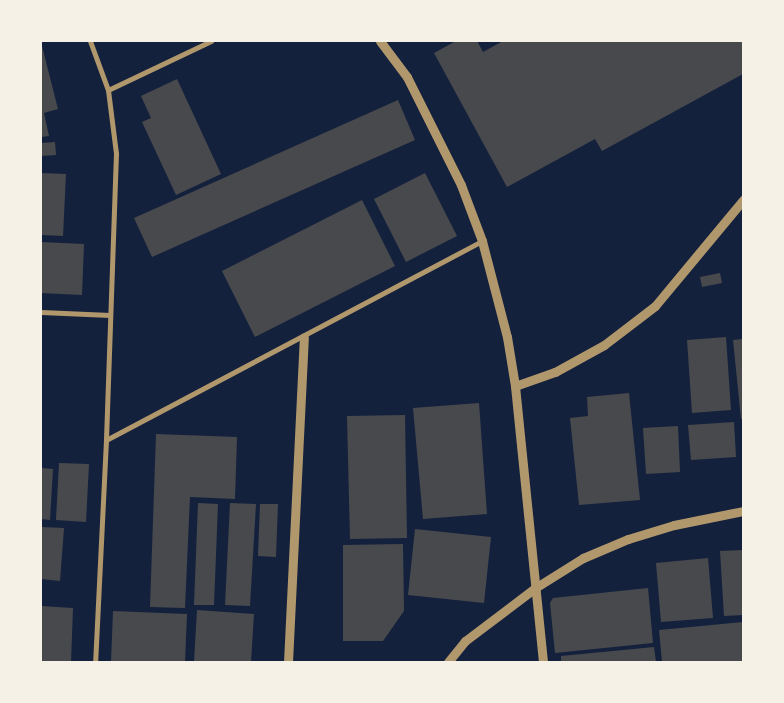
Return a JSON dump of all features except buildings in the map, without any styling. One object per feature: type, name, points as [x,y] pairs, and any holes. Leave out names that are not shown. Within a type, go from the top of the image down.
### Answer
[{"type":"street","points":[[90,41],[108,90],[116,153],[106,440],[95,662]]},
{"type":"street","points":[[108,90],[211,41]]},
{"type":"street","points":[[380,41],[407,77],[461,185],[482,241],[507,337],[515,386],[543,662]]},
{"type":"street","points":[[515,386],[555,372],[604,345],[655,306],[743,200]]},
{"type":"street","points":[[106,440],[304,337],[482,241]]},
{"type":"street","points":[[41,312],[110,315]]},
{"type":"street","points":[[288,662],[304,337]]},
{"type":"street","points":[[448,662],[465,641],[535,588],[583,558],[628,538],[674,524],[743,511]]}]
